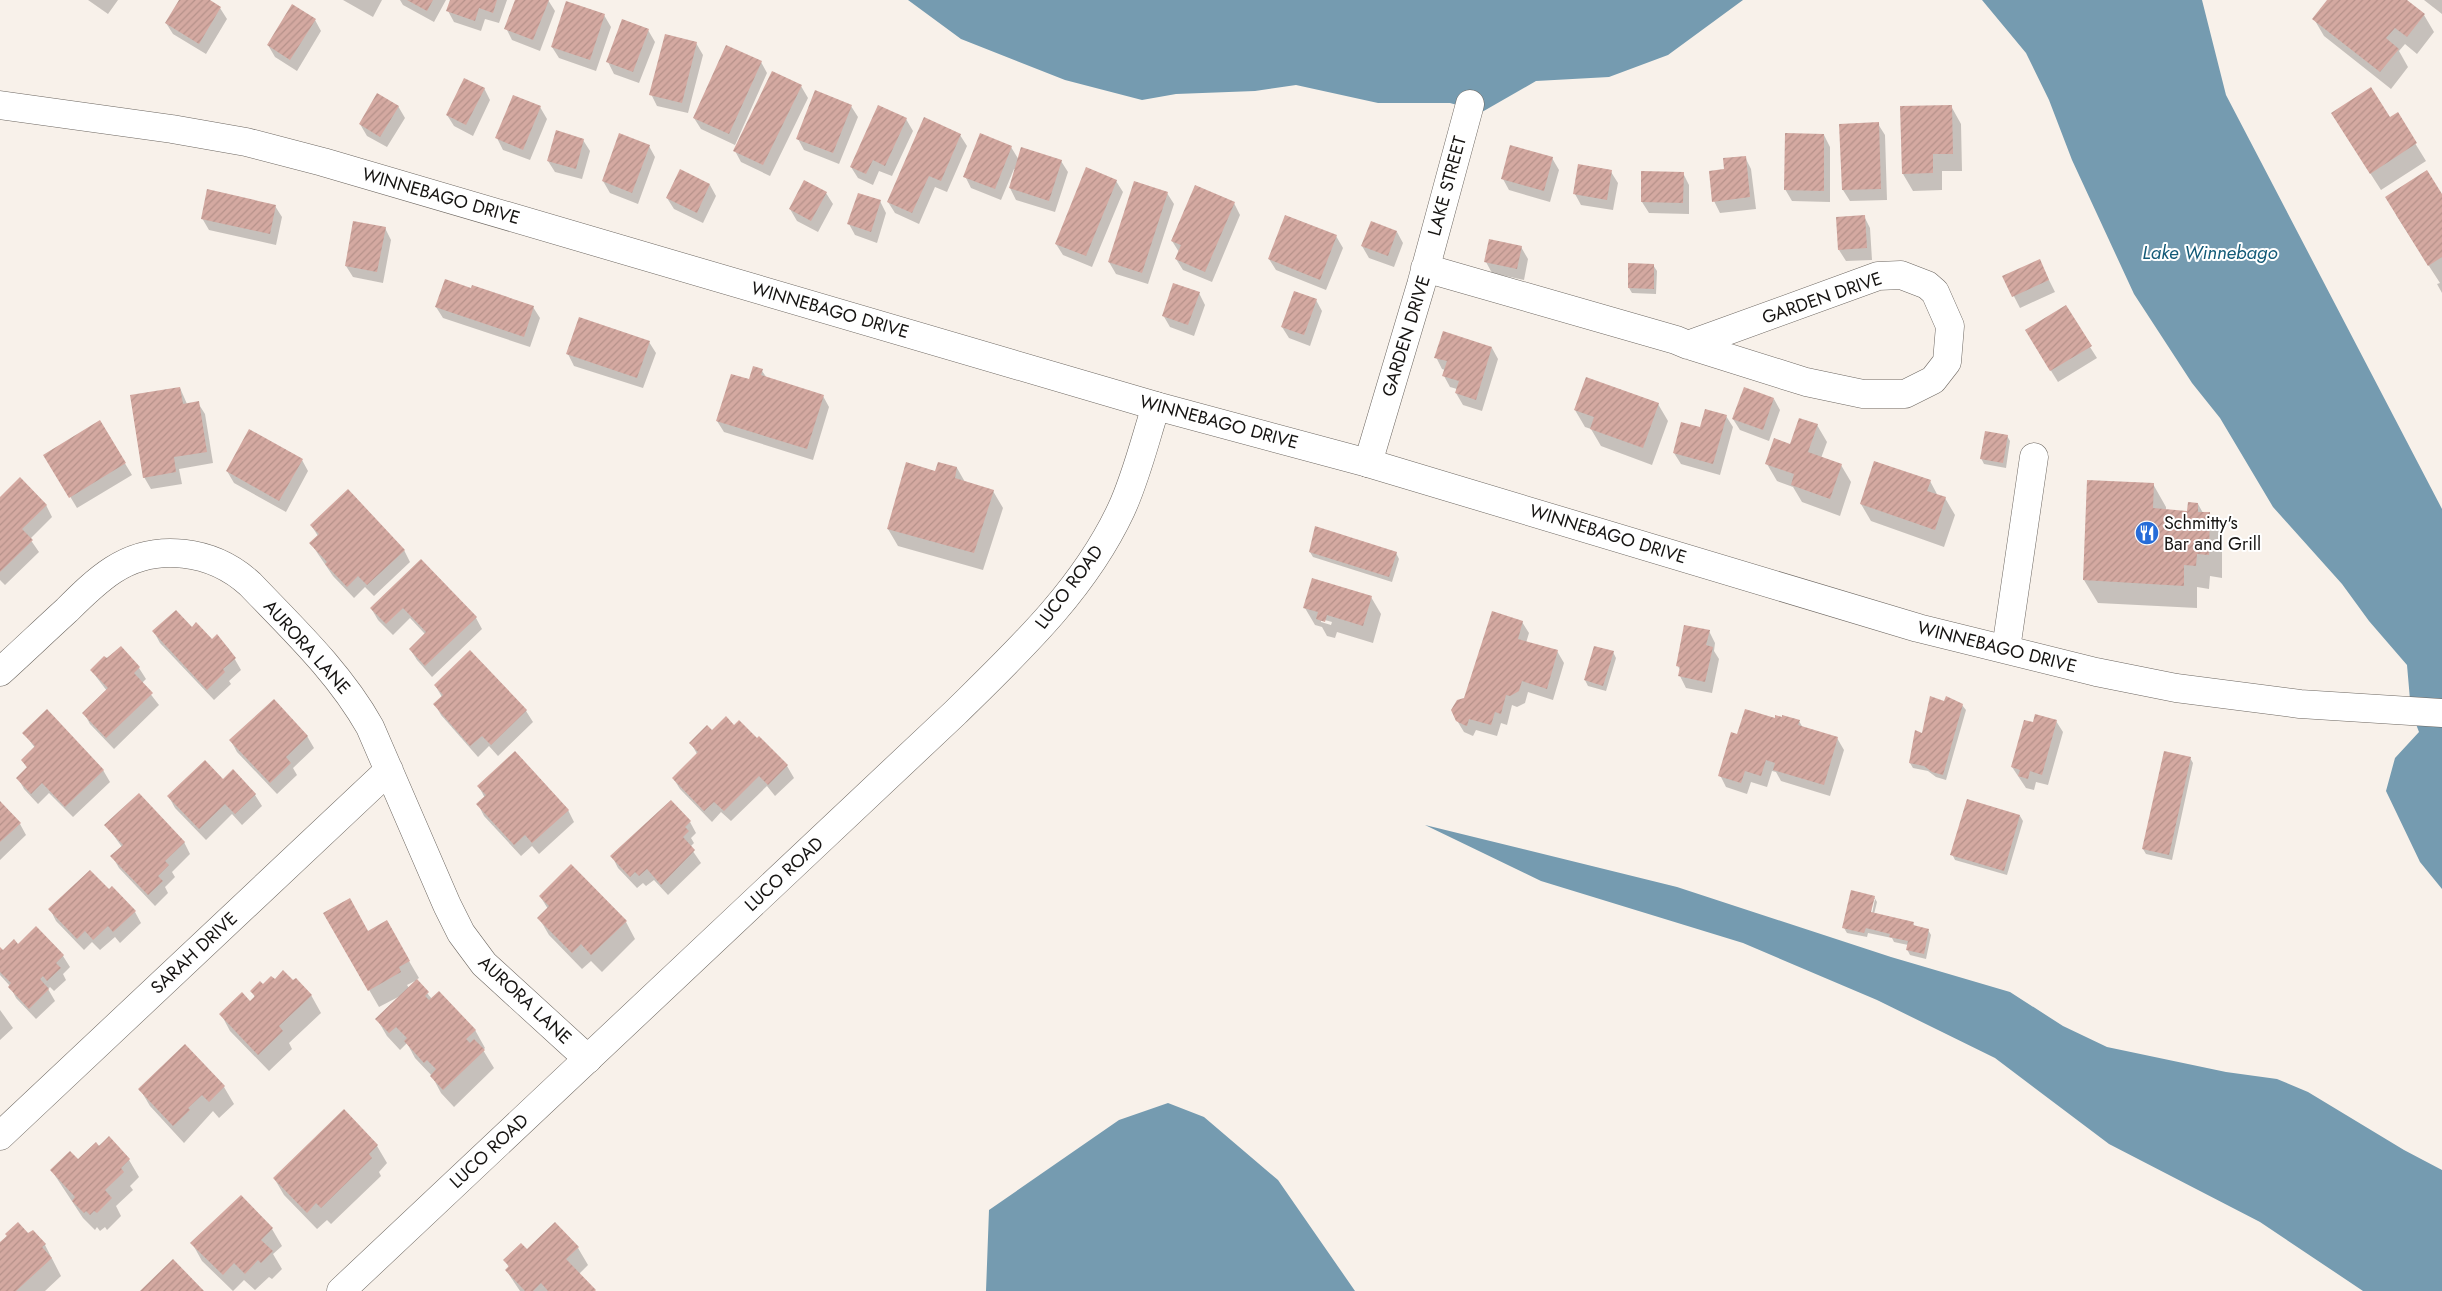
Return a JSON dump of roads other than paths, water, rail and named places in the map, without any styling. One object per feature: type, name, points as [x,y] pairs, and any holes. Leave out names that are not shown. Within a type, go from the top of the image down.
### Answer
[{"type":"street","name":"LAKE STREET","points":[[1425,268],[1470,104]]},
{"type":"street","name":"WINNEBAGO DRIVE","points":[[0,105],[181,130],[246,142],[323,162],[1156,406],[1368,463],[1918,628],[2096,672],[2176,688],[2300,704],[2442,713]]},
{"type":"street","name":"GARDEN DRIVE","points":[[1368,463],[1425,268],[1688,345],[1806,382],[1862,394],[1905,394],[1933,380],[1947,362],[1950,326],[1934,292],[1919,280],[1892,274],[1878,276],[1688,345]]},
{"type":"street","name":"LUCO ROAD","points":[[341,1291],[955,713],[1045,622],[1065,598],[1104,543],[1121,509],[1156,406]]},
{"type":"street","points":[[2006,649],[2034,457]]},
{"type":"street","name":"AURORA LANE","points":[[0,672],[95,583],[114,569],[135,559],[158,553],[182,553],[199,556],[226,566],[246,580],[335,674],[358,706],[389,770],[447,905],[470,946],[484,964],[588,1059]]},
{"type":"street","name":"SARAH DRIVE","points":[[0,1136],[389,770]]},
{"type":"water","points":[[908,0],[1743,0],[1668,55],[1609,77],[1536,81],[1482,112],[1450,103],[1378,103],[1296,85],[1255,91],[1176,94],[1142,100],[1065,80],[961,39]]},
{"type":"water","name":"Lake Winnebago","points":[[1982,0],[2202,0],[2226,95],[2442,509],[2442,889],[2420,862],[2386,791],[2395,758],[2419,732],[2411,711],[2407,665],[2369,621],[2342,584],[2273,507],[2220,418],[2192,383],[2134,294],[2072,160],[2049,100],[2026,53]]},
{"type":"water","points":[[1425,825],[1677,887],[1891,957],[2010,992],[2063,1026],[2107,1047],[2226,1072],[2277,1079],[2308,1092],[2404,1150],[2442,1170],[2442,1291],[2363,1291],[2260,1222],[2109,1144],[1995,1058],[1877,1000],[1743,943],[1541,881]]},
{"type":"water","points":[[1168,1103],[1204,1117],[1278,1180],[1355,1291],[986,1291],[989,1210],[1119,1120]]},
{"type":"place","name":"Schmitty's Bar and Grill","points":[[2147,533]]}]
